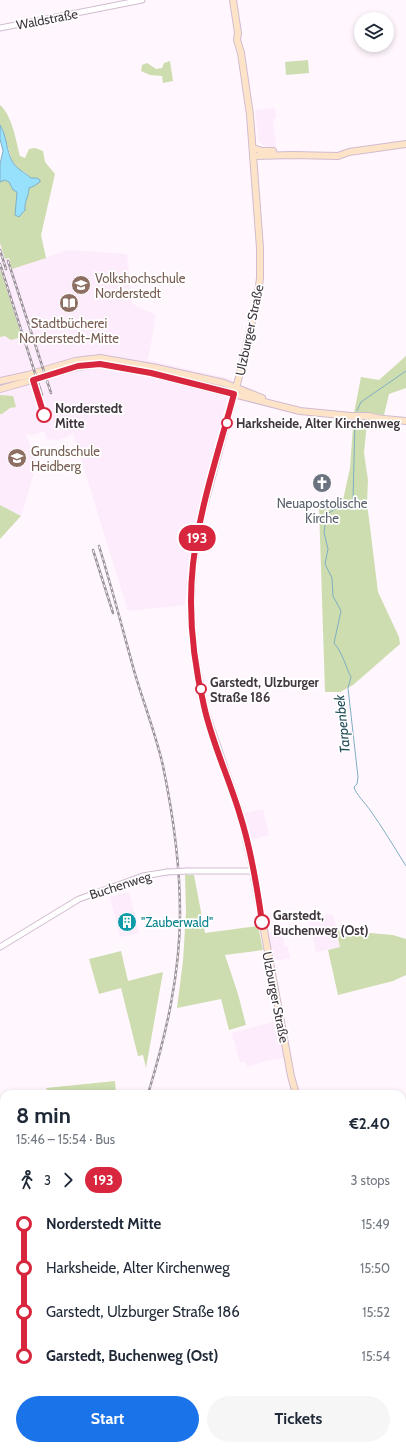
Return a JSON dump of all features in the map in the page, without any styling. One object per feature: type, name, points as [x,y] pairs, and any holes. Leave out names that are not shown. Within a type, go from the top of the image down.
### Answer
[{"type":"main road","name":"Ulzburger Straße","points":[[233,0],[241,43],[254,156],[260,248],[259,284],[257,300],[235,390],[206,495],[197,540],[192,577],[192,619],[194,651],[203,705],[215,744],[240,813],[254,871],[268,953],[295,1090]]},
{"type":"main road","points":[[254,156],[338,156],[349,152],[406,144]]},
{"type":"main road","points":[[253,148],[262,151],[284,152],[294,155]]},
{"type":"main road","points":[[0,381],[28,375],[75,361],[96,358],[154,367],[224,383],[235,390]]},
{"type":"main road","points":[[0,389],[78,366],[97,364],[235,390],[300,411],[406,420]]},
{"type":"street","name":"Waldstraße","points":[[0,28],[142,0]]},
{"type":"street","name":"Buchenweg","points":[[0,947],[79,899],[143,876],[167,872],[188,871],[254,871]]},
{"type":"shaded area","points":[[275,108],[276,117],[273,120],[276,147],[267,147],[259,142],[255,110]]},
{"type":"shaded area","points":[[0,243],[5,259],[9,258],[13,269],[68,250],[127,254],[132,303],[156,315],[148,360],[232,379],[193,539],[185,605],[128,611],[73,433],[65,438],[56,440],[47,439],[44,431],[32,435],[26,434],[37,463],[21,516],[0,505],[0,414],[10,408],[16,407],[14,401],[0,395],[0,337],[5,336],[11,340],[22,337],[0,269],[0,261],[2,260],[0,255]]},
{"type":"shaded area","points":[[263,809],[269,835],[251,840],[244,813]]},
{"type":"shaded area","points":[[129,892],[139,933],[120,937],[110,897]]},
{"type":"shaded area","points":[[333,914],[340,947],[316,952],[309,920]]},
{"type":"shaded area","points":[[281,930],[285,947],[288,947],[290,958],[271,962],[265,934]]},
{"type":"shaded area","points":[[276,1021],[284,1058],[266,1061],[247,1067],[245,1061],[240,1063],[232,1033]]},
{"type":"green space","points":[[308,60],[309,73],[286,75],[285,62]]},
{"type":"green space","points":[[170,61],[173,81],[163,83],[162,76],[150,75],[141,71],[142,65],[147,63],[156,69],[162,68],[164,63]]},
{"type":"green space","points":[[0,105],[8,115],[11,122],[20,156],[25,158],[29,149],[35,148],[43,151],[45,162],[55,174],[41,235],[46,258],[12,269],[9,258],[5,259],[0,243],[0,182],[5,180],[9,182],[13,190],[17,192],[15,215],[19,217],[25,210],[28,188],[40,182],[31,178],[25,172],[19,170],[12,161],[3,130],[0,125]]},
{"type":"green space","points":[[0,269],[22,337],[11,340],[5,336],[0,337]]},
{"type":"green space","points":[[406,356],[406,388],[389,394],[384,415],[368,413],[364,453],[368,480],[367,503],[378,592],[399,637],[400,644],[353,685],[340,692],[325,692],[319,506],[343,500],[350,468],[354,413],[361,377],[379,380]]},
{"type":"green space","points":[[0,395],[13,396],[16,407],[10,408],[0,414]]},
{"type":"green space","points":[[0,505],[21,516],[0,539]]},
{"type":"green space","points":[[185,875],[194,875],[205,933],[258,926],[263,950],[225,955],[238,994],[246,1025],[229,1030],[221,999],[177,1008],[183,961],[186,912]]},
{"type":"green space","points":[[336,930],[393,935],[406,939],[406,975],[393,981],[338,995],[328,950],[340,947]]},
{"type":"green space","points":[[121,951],[128,981],[163,972],[146,1068],[143,1055],[138,1056],[121,988],[99,994],[89,959]]},
{"type":"green space","points":[[115,1081],[116,1090],[47,1090],[46,1088]]},
{"type":"water","points":[[0,125],[10,157],[14,164],[31,178],[37,178],[40,180],[40,182],[29,188],[25,210],[19,217],[15,215],[17,192],[13,190],[9,182],[5,180],[0,182],[0,164],[3,151],[0,139]]},
{"type":"waterway","name":"Tarpenbek","points":[[357,411],[361,402],[406,371]]},
{"type":"waterway","name":"Tarpenbek","points":[[341,506],[353,500],[355,420]]},
{"type":"waterway","name":"Tarpenbek","points":[[337,508],[327,514],[324,532],[328,549],[325,564],[332,578],[333,596],[341,611],[334,643],[342,655],[351,677],[348,688],[358,777],[357,784],[354,787],[406,866]]},
{"type":"railway","points":[[0,250],[6,269]]},
{"type":"railway","points":[[8,261],[51,393]]},
{"type":"railway","points":[[0,264],[42,395]]},
{"type":"railway","points":[[99,546],[135,674],[160,754],[170,802],[177,858],[180,895],[178,959],[171,1005],[161,1050],[149,1090]]},
{"type":"railway","points":[[93,550],[113,613]]},
{"type":"bus line","name":"193","points":[[44,415],[33,380],[78,366],[90,364],[100,364],[151,373],[234,394],[206,495],[197,540],[192,577],[192,630],[203,705],[243,824],[255,879],[262,922]]},
{"type":"place","name":"Volkshochschule Norderstedt","points":[[81,285]]},
{"type":"place","name":"Stadtbücherei Norderstedt-Mitte","points":[[69,303]]},
{"type":"place","name":"Norderstedt Mitte","points":[[44,415]]},
{"type":"place","name":"Harksheide, Alter Kirchenweg","points":[[227,423]]},
{"type":"place","name":"Grundschule Heidberg","points":[[17,458]]},
{"type":"place","name":"Neuapostolische Kirche","points":[[322,483]]},
{"type":"place","name":"Garstedt, Ulzburger Straße 186","points":[[201,689]]},
{"type":"place","name":"\"Zauberwald\"","points":[[127,922]]},
{"type":"place","name":"Garstedt, Buchenweg (Ost)","points":[[262,922]]}]
